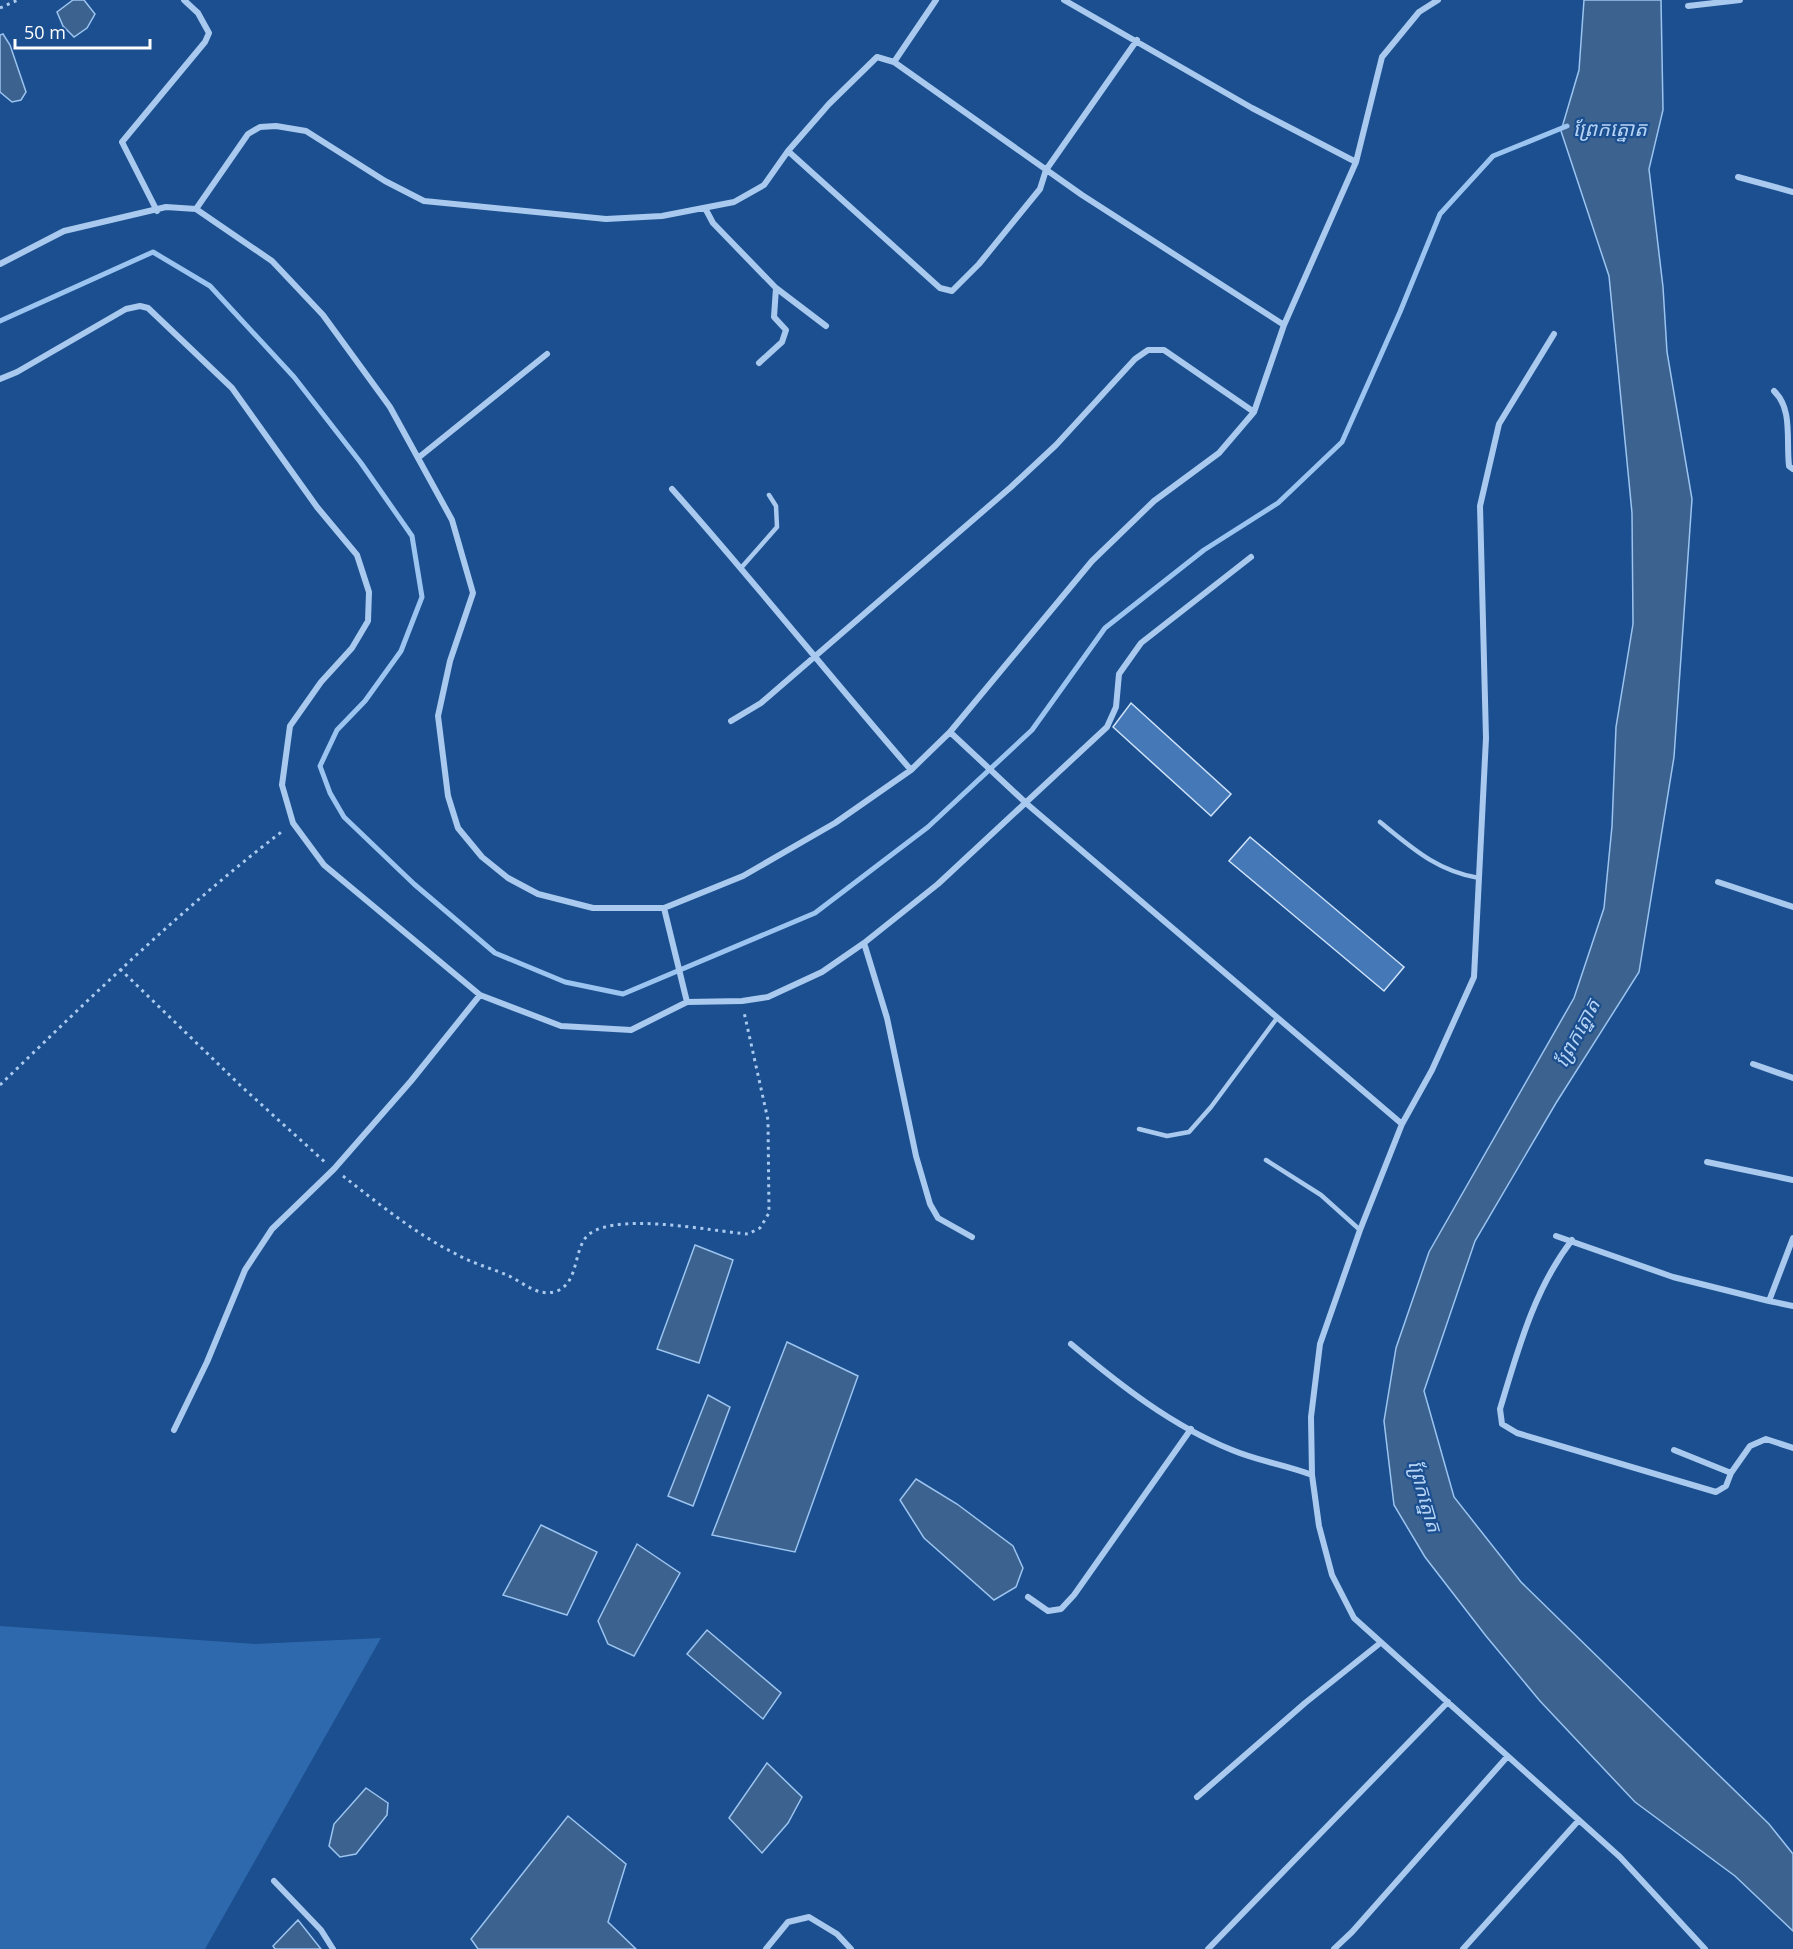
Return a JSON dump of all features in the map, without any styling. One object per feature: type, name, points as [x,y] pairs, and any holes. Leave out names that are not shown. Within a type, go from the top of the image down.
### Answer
[{"type":"street","points":[[157,211],[122,142],[205,42],[209,33],[198,13],[184,0]]},
{"type":"street","points":[[894,62],[936,0]]},
{"type":"street","points":[[1064,0],[1252,108],[1356,162]]},
{"type":"street","points":[[0,264],[64,231],[157,211],[166,207],[196,209],[272,261],[323,315],[390,407],[452,520],[473,593],[450,661],[438,716],[448,796],[458,828],[482,857],[508,878],[538,894],[593,908],[664,908],[743,876],[835,823],[911,770],[950,732],[1092,561],[1154,501],[1219,453],[1254,412],[1284,325],[1356,162],[1382,57],[1419,12],[1438,0]]},
{"type":"street","points":[[1688,6],[1740,0]]},
{"type":"street","points":[[788,151],[940,288],[952,291],[979,264],[1040,189],[1046,170],[1137,40]]},
{"type":"street","points":[[196,209],[248,134],[260,128],[276,126],[306,131],[385,181],[424,201],[606,219],[662,216],[734,202],[764,185],[788,151],[830,104],[877,57],[894,62],[1046,170],[1284,325]]},
{"type":"street","points":[[1738,177],[1793,192]]},
{"type":"street","points":[[705,208],[713,223],[776,288],[826,326]]},
{"type":"street","points":[[759,363],[782,342],[786,330],[774,317],[776,288]]},
{"type":"street","points":[[0,380],[126,309],[140,306],[148,308],[232,388],[317,507],[357,555],[369,592],[368,621],[352,648],[321,682],[290,726],[282,785],[293,823],[324,865],[480,995],[561,1026],[631,1030],[687,1002],[742,1002],[768,997],[811,977],[864,943],[938,884],[1027,804],[1107,727],[1116,707],[1119,674],[1141,643],[1251,557]]},
{"type":"street","points":[[1554,334],[1499,424],[1480,506],[1486,738],[1474,977],[1432,1070],[1402,1124],[1360,1230],[1320,1344],[1311,1417],[1312,1475],[1319,1526],[1332,1575],[1354,1618],[1379,1644],[1448,1702],[1620,1857],[1705,1949]]},
{"type":"street","points":[[731,721],[761,703],[1011,487],[1056,445],[1134,359],[1148,350],[1164,350],[1217,387],[1233,395],[1254,412]]},
{"type":"street","points":[[418,458],[547,354]]},
{"type":"street","points":[[1774,391],[1785,398],[1792,415],[1788,455],[1789,466],[1793,470]]},
{"type":"street","points":[[672,489],[911,770]]},
{"type":"street","points":[[950,732],[1027,804],[1402,1124]]},
{"type":"street","points":[[1718,882],[1793,907]]},
{"type":"street","points":[[664,908],[687,1002]]},
{"type":"street","points":[[864,943],[887,1018],[926,1193],[938,1218],[972,1237]]},
{"type":"street","points":[[174,1430],[207,1362],[245,1270],[272,1229],[334,1169],[411,1081],[480,995]]},
{"type":"street","points":[[1754,1064],[1793,1078]]},
{"type":"street","points":[[1707,1162],[1793,1180]]},
{"type":"street","points":[[1556,1236],[1673,1277],[1793,1306]]},
{"type":"street","points":[[1769,1301],[1793,1238]]},
{"type":"street","points":[[1572,1240],[1552,1270],[1530,1315],[1500,1409],[1502,1424],[1517,1433],[1716,1492],[1726,1486],[1731,1473],[1750,1446],[1766,1440],[1793,1449]]},
{"type":"street","points":[[1071,1344],[1113,1380],[1191,1429],[1232,1450],[1312,1475]]},
{"type":"street","points":[[1028,1597],[1048,1611],[1061,1609],[1074,1595],[1191,1429]]},
{"type":"street","points":[[1674,1450],[1731,1473]]},
{"type":"street","points":[[1197,1797],[1305,1703],[1379,1644]]},
{"type":"street","points":[[1208,1949],[1448,1702]]},
{"type":"street","points":[[1334,1949],[1352,1932],[1507,1757]]},
{"type":"street","points":[[1463,1949],[1579,1820]]},
{"type":"street","points":[[274,1881],[321,1930],[333,1949]]},
{"type":"street","points":[[766,1949],[788,1922],[809,1917],[837,1934],[851,1949]]},
{"type":"lane","points":[[741,568],[777,526],[776,506],[769,495]]},
{"type":"lane","points":[[1380,822],[1416,852],[1455,874],[1479,878]]},
{"type":"lane","points":[[1139,1129],[1167,1136],[1189,1132],[1211,1107],[1277,1018]]},
{"type":"lane","points":[[1266,1160],[1321,1195],[1360,1230]]},
{"type":"path","points":[[0,8],[18,0]]},
{"type":"path","points":[[0,1085],[120,969],[206,892],[293,823]]},
{"type":"path","points":[[120,969],[157,1002],[242,1087],[334,1169],[392,1214],[456,1254],[510,1276],[538,1293],[556,1291],[568,1283],[584,1239],[597,1229],[647,1224],[748,1234],[760,1228],[768,1213],[768,1120],[742,1002]]},
{"type":"shaded area","points":[[0,1626],[255,1644],[381,1638],[205,1949],[0,1949]]},
{"type":"water","points":[[73,0],[84,0],[95,14],[87,28],[74,37],[63,26],[57,12]]},
{"type":"water","name":"ព្រែកត្នោត","points":[[1584,0],[1661,0],[1663,110],[1649,169],[1663,287],[1667,352],[1692,499],[1674,757],[1639,972],[1556,1103],[1475,1241],[1424,1391],[1454,1497],[1521,1582],[1769,1824],[1793,1854],[1793,1931],[1735,1876],[1635,1802],[1540,1701],[1486,1636],[1425,1557],[1394,1505],[1384,1421],[1396,1348],[1429,1252],[1574,998],[1604,908],[1612,826],[1616,727],[1633,624],[1632,513],[1609,276],[1561,131],[1579,70]]},
{"type":"water","points":[[3,34],[10,45],[26,92],[21,100],[12,102],[0,92],[0,35]]},
{"type":"water","points":[[695,1245],[733,1260],[699,1363],[657,1349]]},
{"type":"water","points":[[787,1342],[858,1376],[795,1552],[712,1535]]},
{"type":"water","points":[[708,1395],[730,1407],[693,1506],[668,1496]]},
{"type":"water","points":[[916,1479],[957,1504],[1013,1546],[1023,1568],[1016,1587],[994,1600],[924,1538],[900,1500]]},
{"type":"water","points":[[541,1525],[597,1552],[567,1615],[503,1595]]},
{"type":"water","points":[[637,1544],[680,1573],[634,1656],[608,1644],[598,1621]]},
{"type":"water","points":[[707,1630],[781,1693],[763,1719],[687,1654]]},
{"type":"water","points":[[767,1763],[802,1797],[788,1823],[762,1853],[729,1818]]},
{"type":"water","points":[[366,1788],[388,1803],[387,1815],[356,1854],[340,1857],[329,1846],[334,1824]]},
{"type":"water","points":[[568,1816],[626,1864],[608,1922],[636,1949],[478,1949],[471,1939]]},
{"type":"water","points":[[298,1920],[321,1949],[275,1949],[273,1946]]},
{"type":"building","points":[[1131,703],[1231,794],[1211,816],[1113,727]]},
{"type":"building","points":[[1250,837],[1404,967],[1384,991],[1229,861]]},
{"type":"waterway","points":[[0,321],[153,252],[210,286],[294,377],[361,463],[412,536],[422,597],[401,651],[365,701],[337,730],[320,766],[330,793],[344,817],[414,884],[495,953],[565,982],[623,994],[815,913],[928,827],[1032,730],[1105,628],[1204,550],[1278,503],[1342,442],[1400,312],[1440,214],[1493,156],[1567,126]]}]
